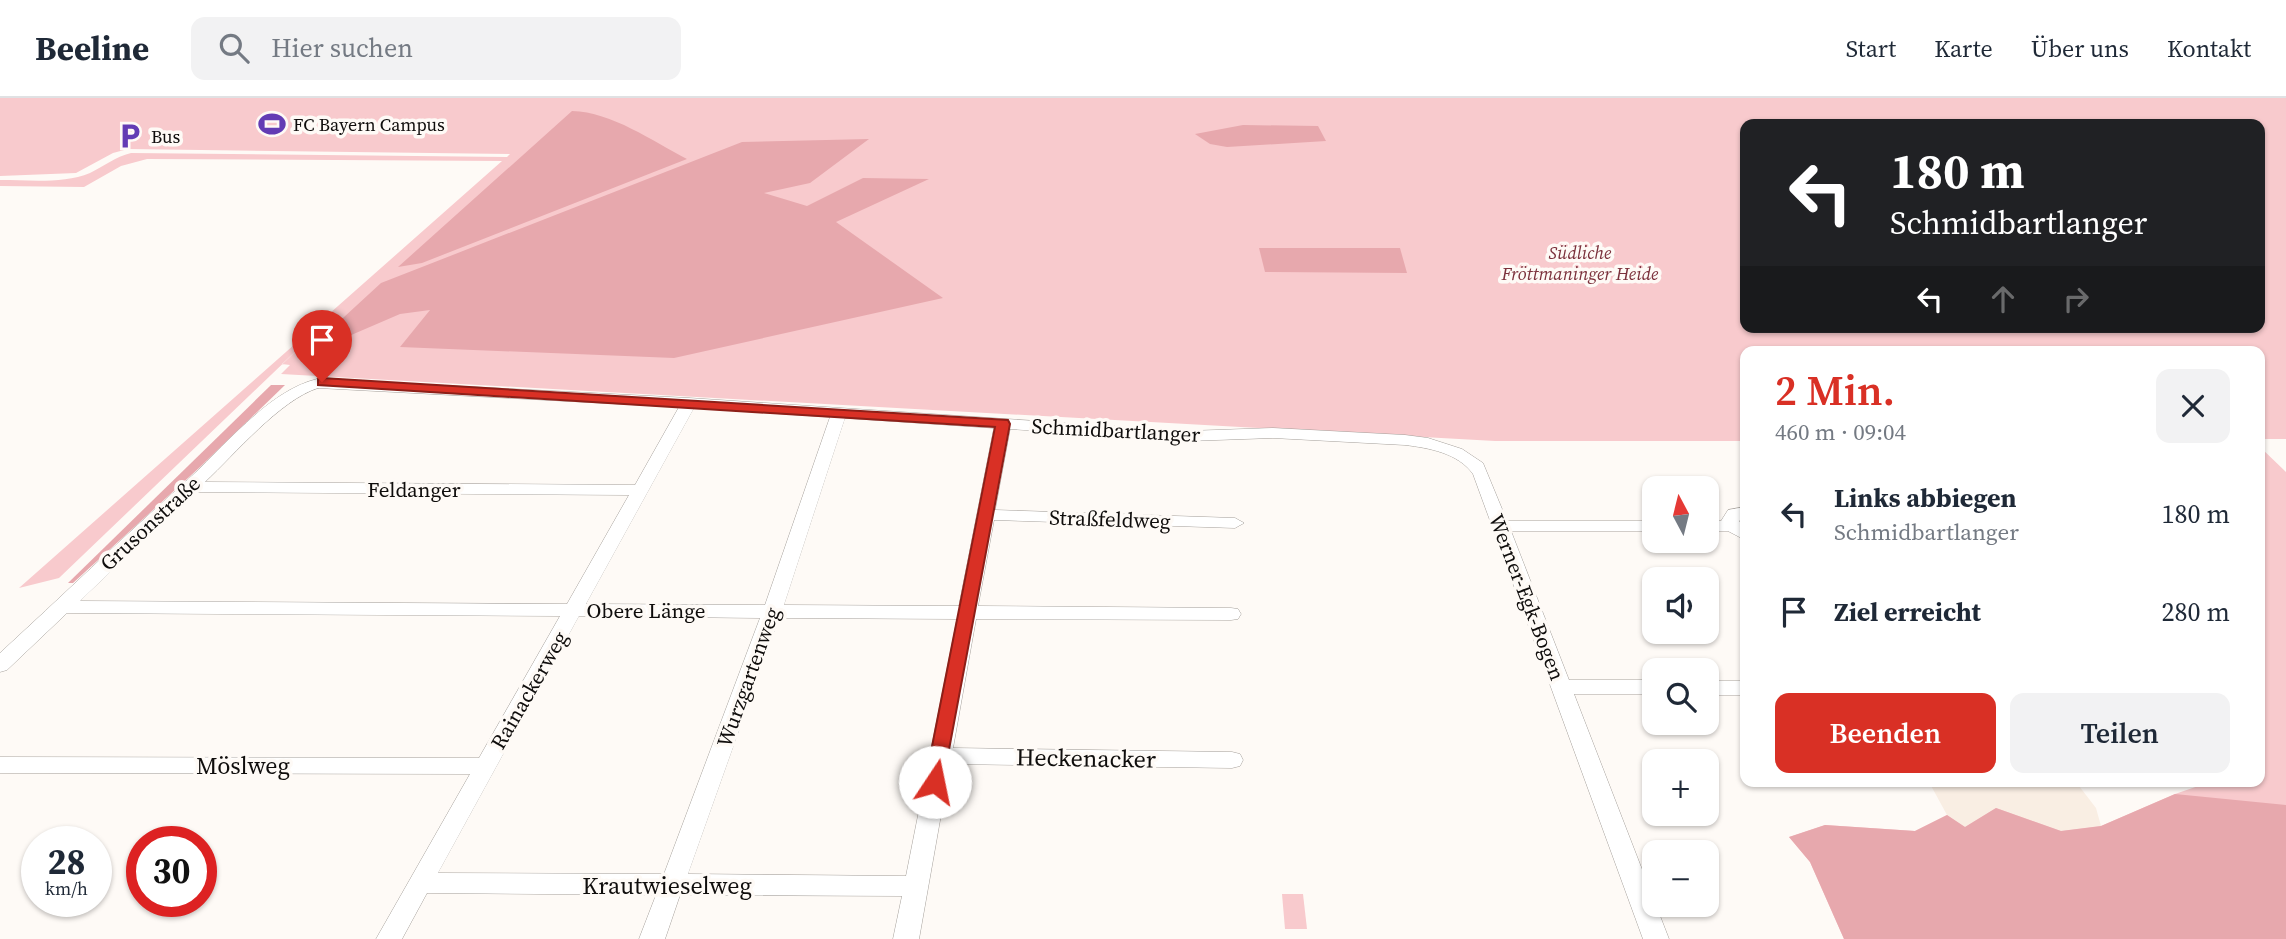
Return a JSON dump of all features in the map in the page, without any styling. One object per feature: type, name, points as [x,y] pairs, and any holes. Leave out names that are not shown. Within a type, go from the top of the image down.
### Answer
[{"type":"street","name":"Schmidbartlanger","points":[[304,386],[322,382],[839,412],[1188,436],[1259,434]]},
{"type":"street","name":"Grusonstraße","points":[[0,665],[278,404],[304,386]]},
{"type":"street","name":"Rainackerweg","points":[[388,939],[689,403]]},
{"type":"street","name":"Wurzgartenweg","points":[[652,939],[772,611],[839,412]]},
{"type":"street","points":[[906,939],[1003,424]]},
{"type":"street","name":"Werner-Egk-Bogen","points":[[1259,434],[1405,440],[1441,446],[1468,459],[1477,467],[1656,939]]},
{"type":"street","name":"Feldanger","points":[[188,487],[640,490]]},
{"type":"street","points":[[1738,530],[1731,517],[1740,514]]},
{"type":"street","name":"Straßfeldweg","points":[[986,515],[1234,523]]},
{"type":"street","points":[[1500,526],[1642,526]]},
{"type":"street","points":[[1719,528],[1738,530]]},
{"type":"street","name":"Obere Länge","points":[[62,607],[1231,614]]},
{"type":"street","points":[[1561,687],[1642,687]]},
{"type":"street","points":[[1719,688],[1740,688]]},
{"type":"street","name":"Heckenacker","points":[[940,756],[1232,760]]},
{"type":"street","name":"Möslweg","points":[[0,765],[486,766]]},
{"type":"street","name":"Krautwieselweg","points":[[420,883],[915,886]]},
{"type":"shaded area","points":[[572,111],[602,116],[617,122],[687,159],[422,263],[398,267]]},
{"type":"shaded area","points":[[1243,125],[1318,126],[1326,141],[1227,147],[1210,144],[1195,134]]},
{"type":"shaded area","points":[[869,139],[810,183],[764,193],[807,206],[863,178],[929,179],[836,222],[943,298],[674,358],[400,347],[430,310],[400,314],[342,339],[319,340],[381,283],[742,142]]},
{"type":"shaded area","points":[[1259,248],[1400,248],[1407,273],[1265,272]]},
{"type":"shaded area","points":[[271,385],[285,385],[73,583],[68,583]]},
{"type":"shaded area","points":[[1932,787],[2080,787],[2096,808],[2101,826],[2061,831],[1996,809],[1965,827],[1947,815]]},
{"type":"shaded area","points":[[2175,794],[2286,805],[2286,939],[1844,939],[1810,862],[1789,837],[1825,825],[1915,831],[1947,815],[1965,827],[1996,808],[2061,831],[2101,826]]},
{"type":"green space","name":"Südliche Fröttmaninger Heide","points":[[0,98],[2286,98],[2286,439],[2265,439],[2265,346],[1740,346],[1740,441],[1495,441],[281,374],[290,365],[282,364],[59,578],[19,588],[502,161],[147,159],[121,166],[84,187],[0,186],[0,180],[69,179],[90,173],[131,153],[507,157],[510,154],[128,149],[113,153],[76,173],[0,176]]},
{"type":"green space","points":[[2265,452],[2286,472],[2286,939],[1844,939],[1810,862],[1789,837],[1825,825],[1915,831],[1947,815],[1965,827],[1996,808],[2061,831],[2101,826],[2195,787],[2265,787]]},
{"type":"green space","points":[[1282,894],[1303,894],[1307,929],[1285,929]]},
{"type":"place","name":"FC Bayern Campus","points":[[272,124]]},
{"type":"place","name":"Bus","points":[[130,136]]},
{"type":"route","points":[[322,382],[1003,424],[935,782]]}]
